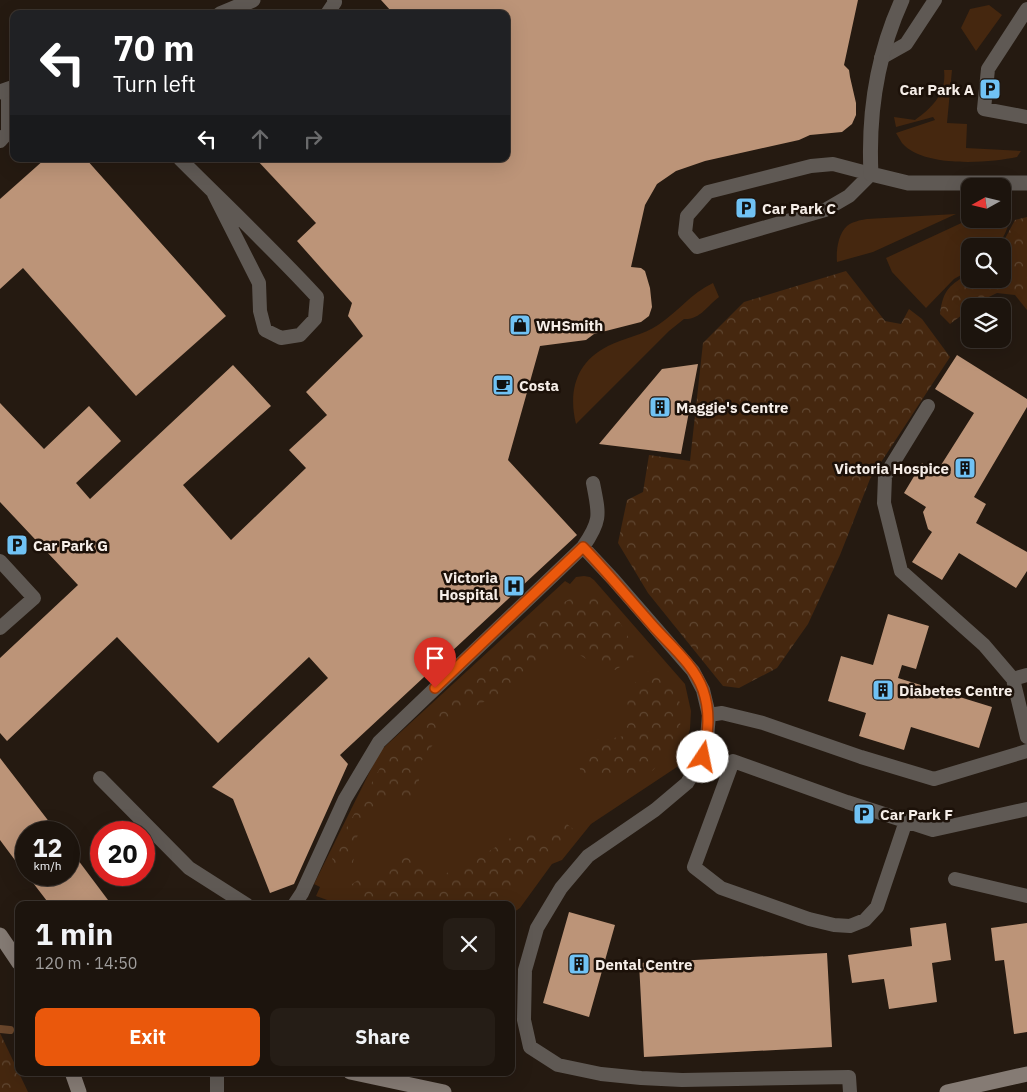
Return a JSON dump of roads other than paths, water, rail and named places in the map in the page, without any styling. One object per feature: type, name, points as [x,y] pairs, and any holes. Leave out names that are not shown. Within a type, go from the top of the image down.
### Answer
[{"type":"street","points":[[229,10],[253,0]]},
{"type":"street","points":[[902,0],[887,37],[876,83],[871,129],[871,174],[908,184],[1027,183]]},
{"type":"street","points":[[0,935],[15,957]]},
{"type":"street","points":[[947,1092],[1027,1074]]},
{"type":"street","points":[[73,1076],[79,1092]]},
{"type":"street","points":[[369,1076],[444,1092]]},
{"type":"lane","points":[[881,58],[906,44],[934,0]]},
{"type":"lane","points":[[1027,9],[988,69],[984,109],[1027,117]]},
{"type":"lane","points":[[0,141],[8,132],[7,89]]},
{"type":"lane","points":[[186,162],[214,194],[273,249],[317,297],[315,319],[300,335],[281,338],[265,330],[260,311],[258,283],[214,194]]},
{"type":"lane","points":[[833,164],[871,174],[849,196],[825,210],[697,247],[685,233],[687,216],[708,192],[811,166],[833,164]]},
{"type":"lane","points":[[928,406],[885,476],[884,503],[901,571],[1020,677],[1027,737]]},
{"type":"lane","points":[[297,901],[345,799],[379,742],[583,547],[594,531],[599,514],[593,483]]},
{"type":"lane","points":[[583,547],[693,671],[703,690],[709,715],[707,738],[703,757],[687,783],[655,810],[588,856],[560,888],[537,928],[525,970],[524,1020],[530,1047],[558,1065],[601,1074],[682,1080],[849,1077],[850,1092]]},
{"type":"lane","points":[[0,561],[34,598],[0,628]]},
{"type":"lane","points":[[709,715],[722,713],[763,723],[934,780],[1027,751]]},
{"type":"lane","points":[[906,821],[876,907],[865,920],[850,926],[834,925],[809,919],[721,888],[694,867],[733,761],[933,830],[1027,809]]},
{"type":"lane","points":[[100,778],[189,868],[241,901]]},
{"type":"lane","points":[[955,879],[1027,896]]},
{"type":"lane","points":[[217,1076],[217,1092]]},
{"type":"waterway","points":[[0,1029],[10,1030]]},
{"type":"place","name":"Car Park A","points":[[990,89]]},
{"type":"place","name":"Car Park C","points":[[746,208]]},
{"type":"place","name":"WHSmith","points":[[520,325]]},
{"type":"place","name":"Costa","points":[[503,385]]},
{"type":"place","name":"Maggie's Centre","points":[[660,407]]},
{"type":"place","name":"Victoria Hospice","points":[[965,468]]},
{"type":"place","name":"Car Park G","points":[[17,545]]},
{"type":"place","name":"Victoria Hospital","points":[[514,586]]},
{"type":"place","name":"Diabetes Centre","points":[[883,690]]},
{"type":"place","name":"Car Park F","points":[[864,814]]},
{"type":"place","name":"Dental Centre","points":[[579,964]]}]
